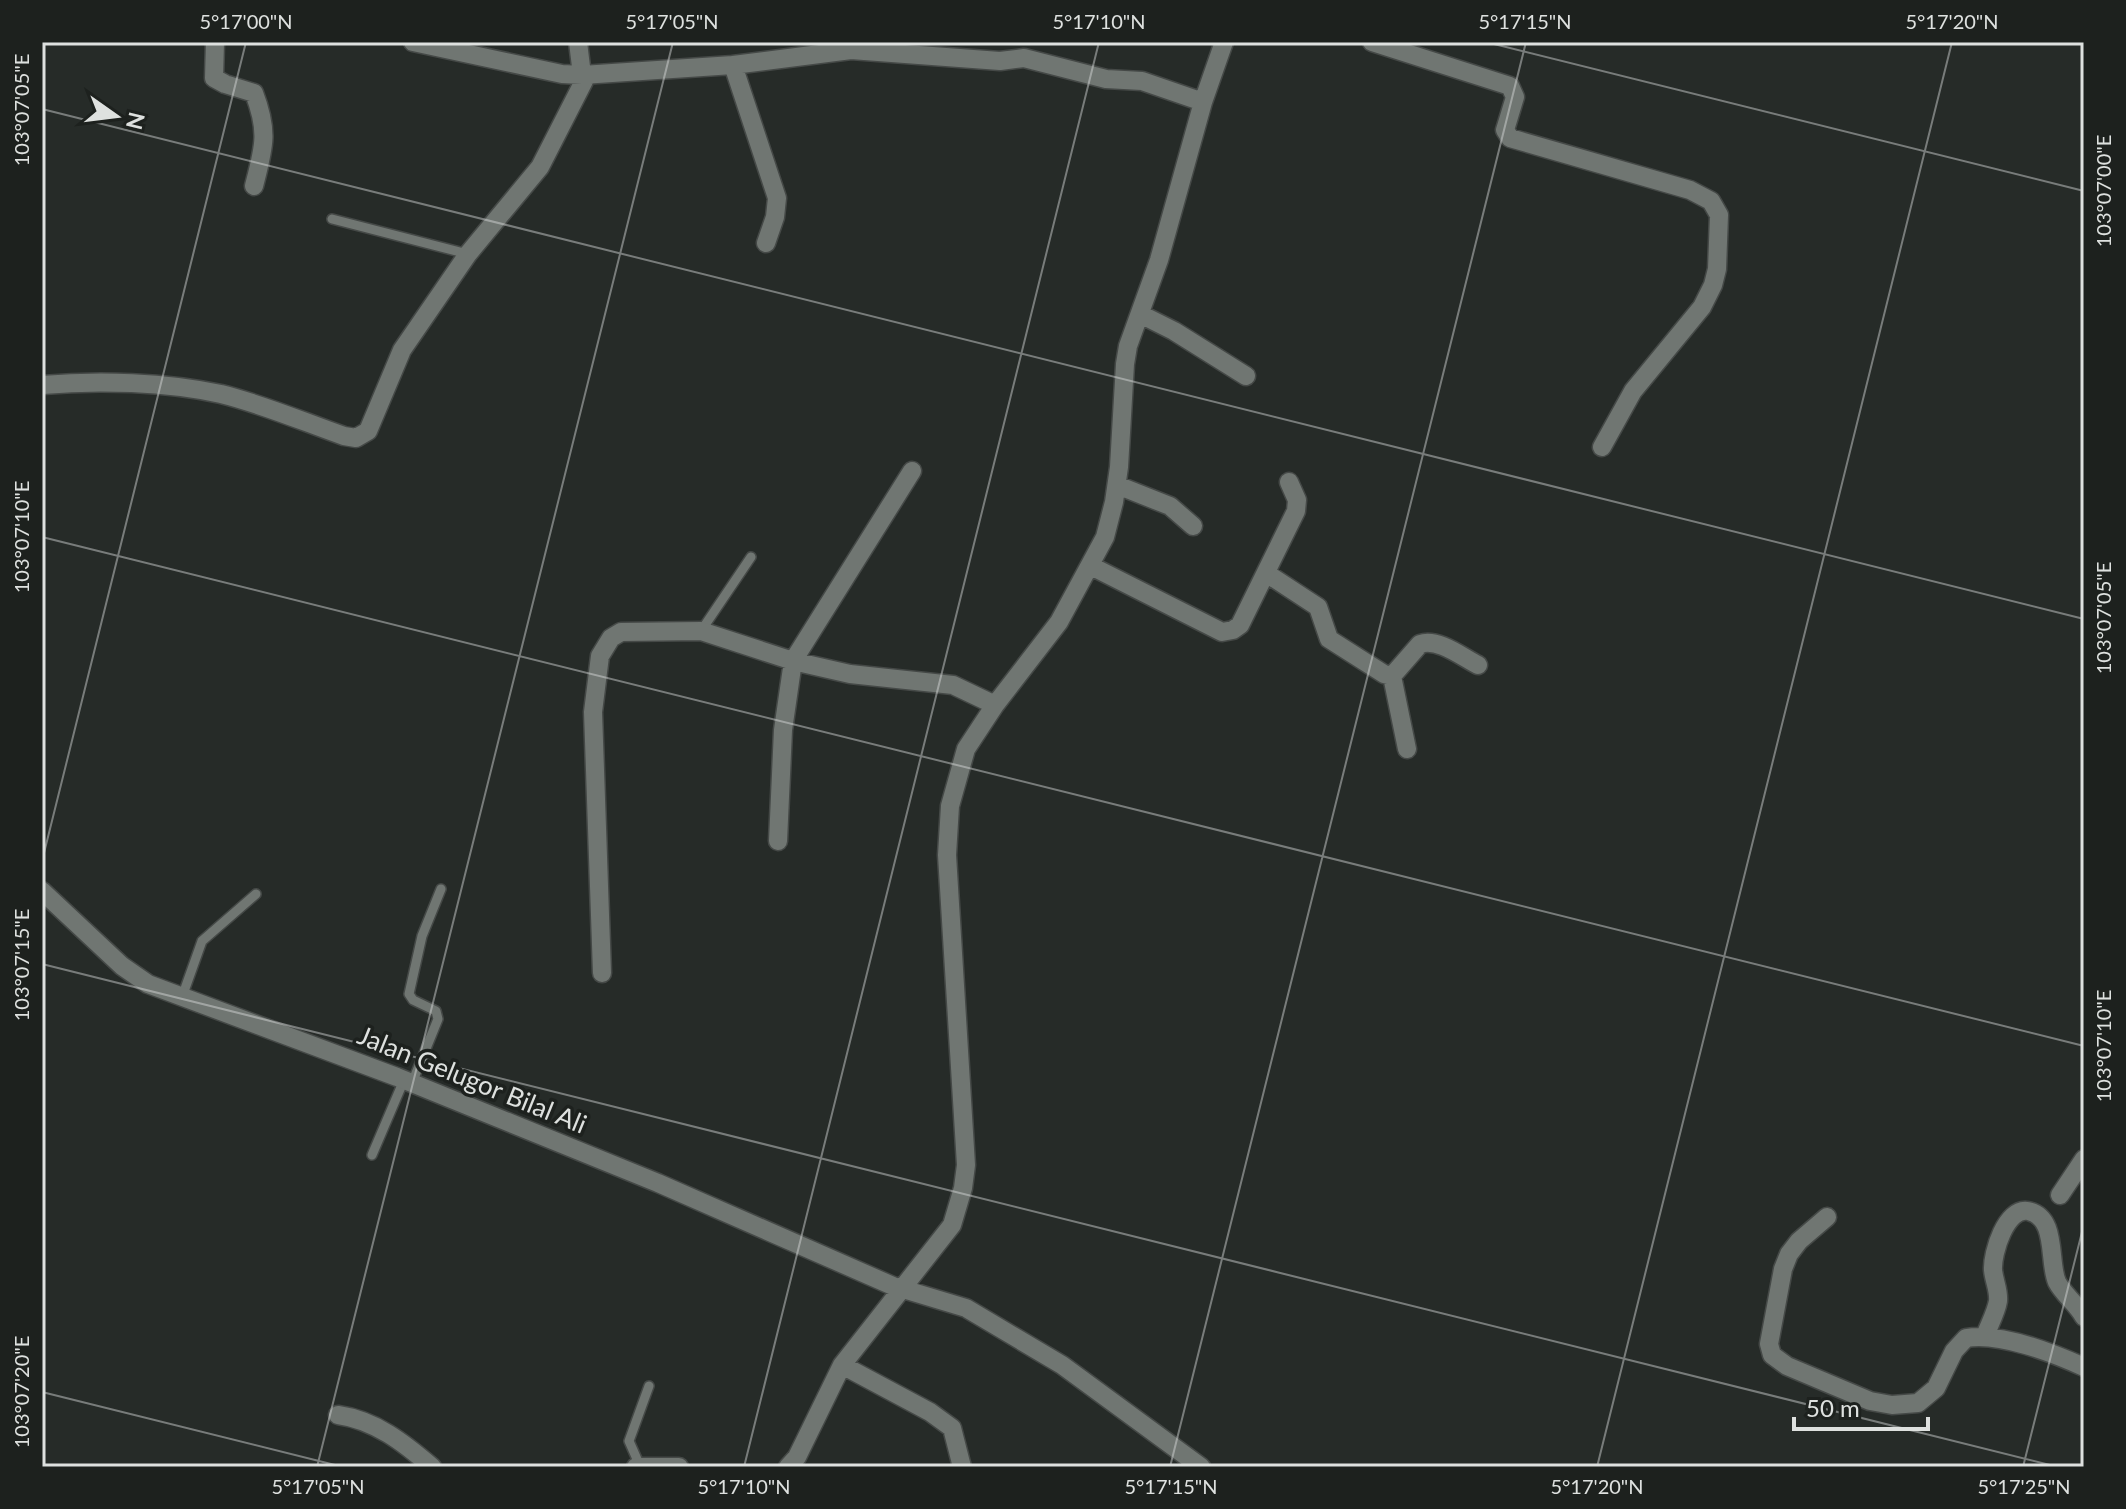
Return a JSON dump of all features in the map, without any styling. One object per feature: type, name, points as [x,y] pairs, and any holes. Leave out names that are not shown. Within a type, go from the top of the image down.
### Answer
[{"type":"street","points":[[215,42],[214,78],[254,93],[263,122],[265,141],[254,186]]},
{"type":"street","points":[[413,42],[562,74],[584,75],[733,65],[852,46],[1000,61],[1024,58],[1106,79],[1142,81],[1203,102]]},
{"type":"street","points":[[42,385],[70,382],[172,387],[222,395],[344,436],[356,438],[368,431],[402,350],[468,254],[540,167],[584,75],[578,42]]},
{"type":"street","points":[[1000,61],[1011,42]]},
{"type":"street","points":[[798,1464],[842,1365],[952,1225],[966,1165],[947,882],[949,818],[957,775],[966,749],[995,705],[1059,622],[1105,537],[1117,485],[1125,364],[1159,260],[1203,102],[1224,42]]},
{"type":"street","points":[[1372,42],[1510,86],[1515,97],[1505,130],[1510,138],[1690,190],[1711,201],[1718,210],[1717,269],[1709,295],[1633,391],[1602,447]]},
{"type":"street","points":[[733,65],[777,198],[775,217],[766,243]]},
{"type":"street","points":[[1140,314],[1174,331],[1246,376]]},
{"type":"street","points":[[778,841],[783,730],[793,661],[912,471]]},
{"type":"street","points":[[1091,566],[1222,632],[1233,630],[1240,625],[1296,511],[1297,500],[1289,482]]},
{"type":"street","points":[[1117,485],[1170,506],[1193,526]]},
{"type":"street","points":[[1266,573],[1318,607],[1329,639],[1392,676],[1407,749]]},
{"type":"street","points":[[602,973],[593,736],[600,656],[611,638],[621,632],[701,631],[793,661],[867,678],[942,682],[995,705]]},
{"type":"street","points":[[1392,676],[1420,644],[1427,642],[1478,665]]},
{"type":"street","name":"Jalan Gelugor Bilal Ali","points":[[42,891],[134,975],[409,1081],[982,1316],[1062,1365],[1201,1467]]},
{"type":"street","points":[[2060,1195],[2084,1159]]},
{"type":"street","points":[[1985,1336],[1998,1301],[1993,1269],[1998,1242],[2007,1223],[2023,1211],[2036,1214],[2044,1226],[2049,1235],[2056,1280],[2084,1317]]},
{"type":"street","points":[[1827,1217],[1799,1241],[1783,1269],[1769,1344],[1772,1355],[1787,1366],[1870,1401],[1892,1405],[1918,1403],[1940,1384],[1961,1341],[1966,1338],[1985,1336],[2038,1349],[2084,1367]]},
{"type":"street","points":[[842,1365],[930,1412],[952,1428],[962,1467]]},
{"type":"street","points":[[338,1415],[372,1423],[432,1467]]},
{"type":"street","points":[[638,1466],[679,1467]]},
{"type":"lane","points":[[332,219],[468,254]]},
{"type":"lane","points":[[701,631],[751,557]]},
{"type":"lane","points":[[372,1155],[437,1023],[436,1011],[413,1000],[409,994],[422,936],[441,889]]},
{"type":"lane","points":[[183,994],[202,941],[256,894]]},
{"type":"lane","points":[[638,1466],[629,1441],[649,1386]]}]
